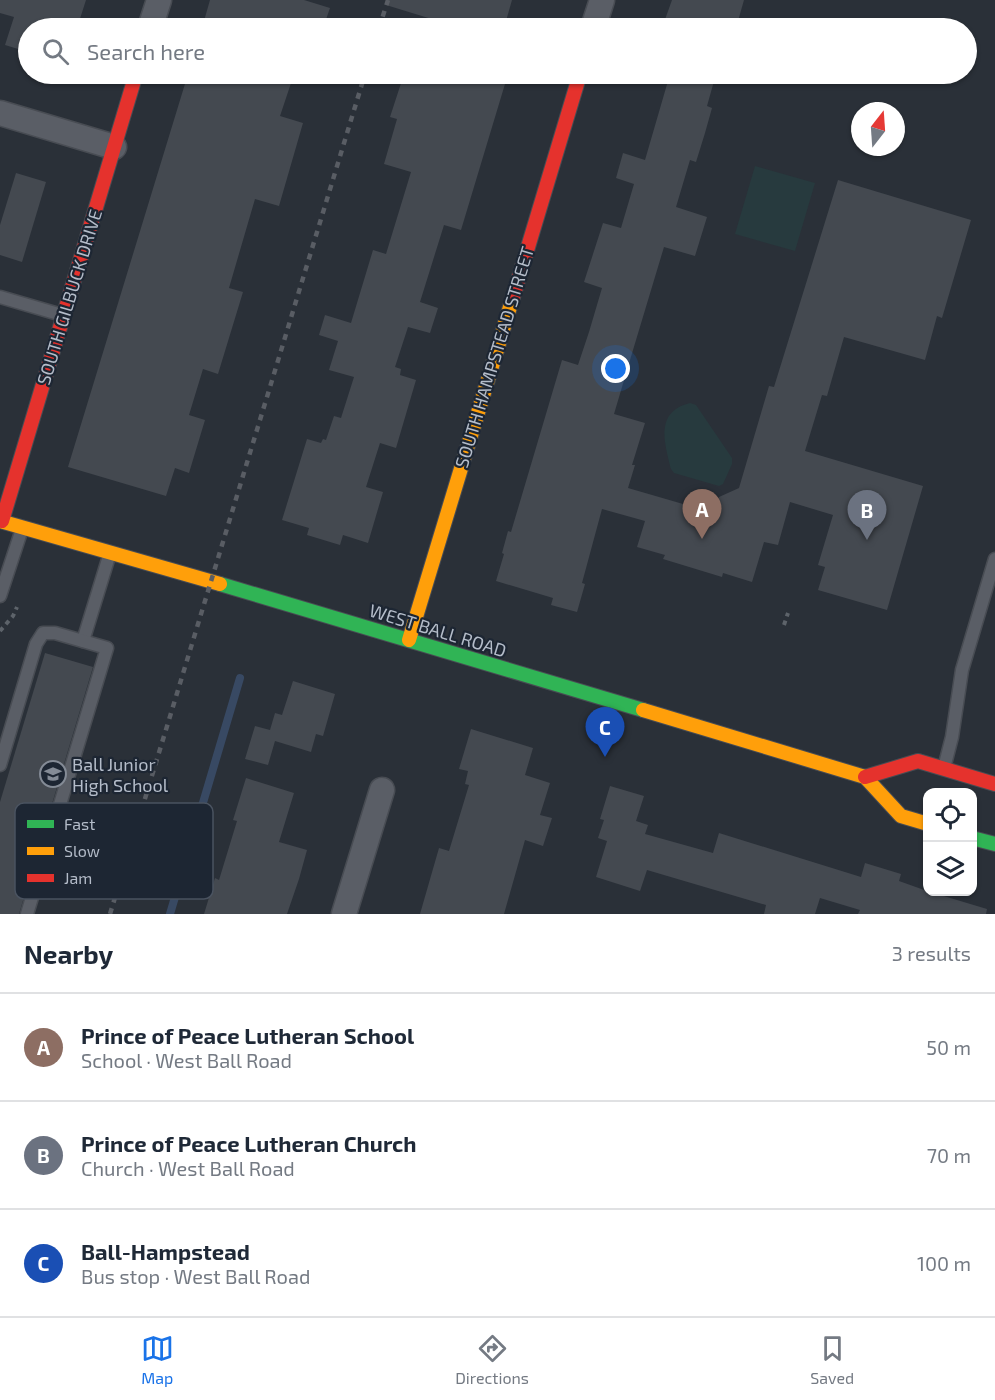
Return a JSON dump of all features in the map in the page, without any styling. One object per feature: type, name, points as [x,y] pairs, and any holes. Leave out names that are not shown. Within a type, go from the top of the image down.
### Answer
[{"type":"main road","name":"SOUTH GILBUCK DRIVE","points":[[1,521],[133,84]]},
{"type":"main road","name":"SOUTH HAMPSTEAD STREET","points":[[409,640],[577,84]]},
{"type":"main road","name":"WEST BALL ROAD","points":[[1,521],[409,640],[865,777]]},
{"type":"main road","points":[[923,823],[901,816],[865,777],[918,761],[995,784]]},
{"type":"main road","points":[[977,839],[995,844]]},
{"type":"street","points":[[153,18],[159,0]]},
{"type":"street","points":[[596,18],[602,0]]},
{"type":"street","points":[[0,113],[114,147]]},
{"type":"street","points":[[344,914],[382,790]]},
{"type":"lane","points":[[0,297],[63,316]]},
{"type":"lane","points":[[0,596],[23,527]]},
{"type":"lane","points":[[83,641],[110,552]]},
{"type":"lane","points":[[944,769],[952,737],[962,670],[995,560]]},
{"type":"lane","points":[[0,765],[39,637],[48,632],[107,648],[60,803]]},
{"type":"lane","points":[[27,914],[32,899]]},
{"type":"path","points":[[784,625],[788,613]]},
{"type":"green space","points":[[755,166],[815,183],[795,251],[735,234]]},
{"type":"green space","points":[[690,403],[696,405],[732,458],[732,464],[723,484],[719,486],[674,473],[671,469],[665,439],[667,421],[671,413]]},
{"type":"building","points":[[0,0],[86,0],[80,18],[18,18],[18,49],[5,45],[14,17],[0,13]]},
{"type":"building","points":[[210,0],[304,0],[330,8],[326,18],[205,18]]},
{"type":"building","points":[[387,0],[512,0],[507,18],[428,18],[386,5]]},
{"type":"building","points":[[672,0],[744,0],[739,18],[666,18]]},
{"type":"building","points":[[185,84],[291,84],[280,116],[303,123],[279,206],[255,199],[229,288],[243,292],[218,374],[203,369],[189,415],[205,420],[189,473],[175,468],[166,496],[68,467]]},
{"type":"building","points":[[401,84],[505,84],[461,230],[444,225],[420,302],[438,308],[430,333],[408,327],[395,367],[401,369],[400,375],[416,380],[396,448],[380,443],[366,487],[383,492],[368,543],[343,535],[340,545],[307,535],[309,528],[282,520],[307,439],[321,443],[323,439],[326,440],[334,416],[341,418],[354,377],[329,370],[338,341],[319,335],[325,315],[351,323],[373,250],[386,254],[411,172],[384,164],[397,119],[390,117]]},
{"type":"building","points":[[667,84],[713,84],[707,106],[712,108],[705,133],[696,162],[690,160],[676,207],[707,217],[695,256],[664,247],[614,414],[645,423],[632,465],[635,465],[628,488],[714,513],[719,497],[739,488],[769,386],[774,387],[838,180],[971,220],[942,318],[937,316],[925,360],[844,337],[827,396],[822,395],[805,451],[923,486],[887,610],[818,590],[825,567],[818,565],[833,515],[790,502],[778,545],[764,542],[752,582],[723,573],[722,577],[663,559],[665,555],[637,547],[645,521],[602,509],[582,583],[585,584],[577,612],[551,605],[553,598],[496,581],[508,531],[511,532],[562,360],[578,365],[589,332],[602,288],[584,282],[603,223],[621,228],[634,184],[616,178],[623,153],[645,160]]},
{"type":"building","points":[[16,173],[46,182],[22,262],[0,255],[0,225]]},
{"type":"building","points":[[45,653],[93,667],[52,803],[15,803],[15,899],[23,899],[19,914],[0,914],[0,802]]},
{"type":"building","points":[[293,681],[335,694],[323,736],[316,734],[311,752],[275,741],[268,765],[245,759],[255,726],[270,730],[275,713],[282,715]]},
{"type":"building","points":[[471,729],[533,748],[525,775],[550,783],[540,815],[552,818],[543,846],[525,840],[504,914],[420,914],[439,848],[449,851],[469,785],[465,784],[468,771],[459,769]]},
{"type":"building","points":[[246,778],[294,793],[279,842],[307,850],[287,914],[204,914],[209,899],[213,899],[215,878],[219,880],[237,821],[233,820]]},
{"type":"building","points":[[610,786],[644,796],[636,821],[648,825],[645,834],[713,853],[719,833],[861,877],[865,863],[901,874],[899,881],[923,890],[923,896],[944,896],[987,909],[986,914],[858,914],[860,910],[820,898],[815,914],[764,914],[766,905],[647,870],[640,891],[596,877],[607,841],[598,838],[604,820],[600,819]]},
{"type":"waterway","points":[[203,803],[240,678]]},
{"type":"waterway","points":[[170,914],[174,899]]},
{"type":"railway","points":[[382,18],[388,0]]},
{"type":"railway","points":[[144,803],[362,84]]},
{"type":"railway","points":[[110,914],[115,899]]},
{"type":"traffic: fast","points":[[220,584],[643,710]]},
{"type":"traffic: fast","points":[[977,839],[995,844]]},
{"type":"traffic: slow","points":[[409,640],[513,297]]},
{"type":"traffic: slow","points":[[0,521],[220,584]]},
{"type":"traffic: slow","points":[[643,710],[865,777],[901,816],[923,823]]},
{"type":"traffic: jam","points":[[2,521],[133,84]]},
{"type":"traffic: jam","points":[[513,297],[577,84]]},
{"type":"traffic: jam","points":[[865,777],[918,761],[995,784]]},
{"type":"place","name":"Prince of Peace Lutheran School","points":[[702,539]]},
{"type":"place","name":"Prince of Peace Lutheran Church","points":[[867,540]]},
{"type":"place","name":"Ball-Hampstead","points":[[605,757]]},
{"type":"place","name":"Ball Junior High School","points":[[53,774]]}]
